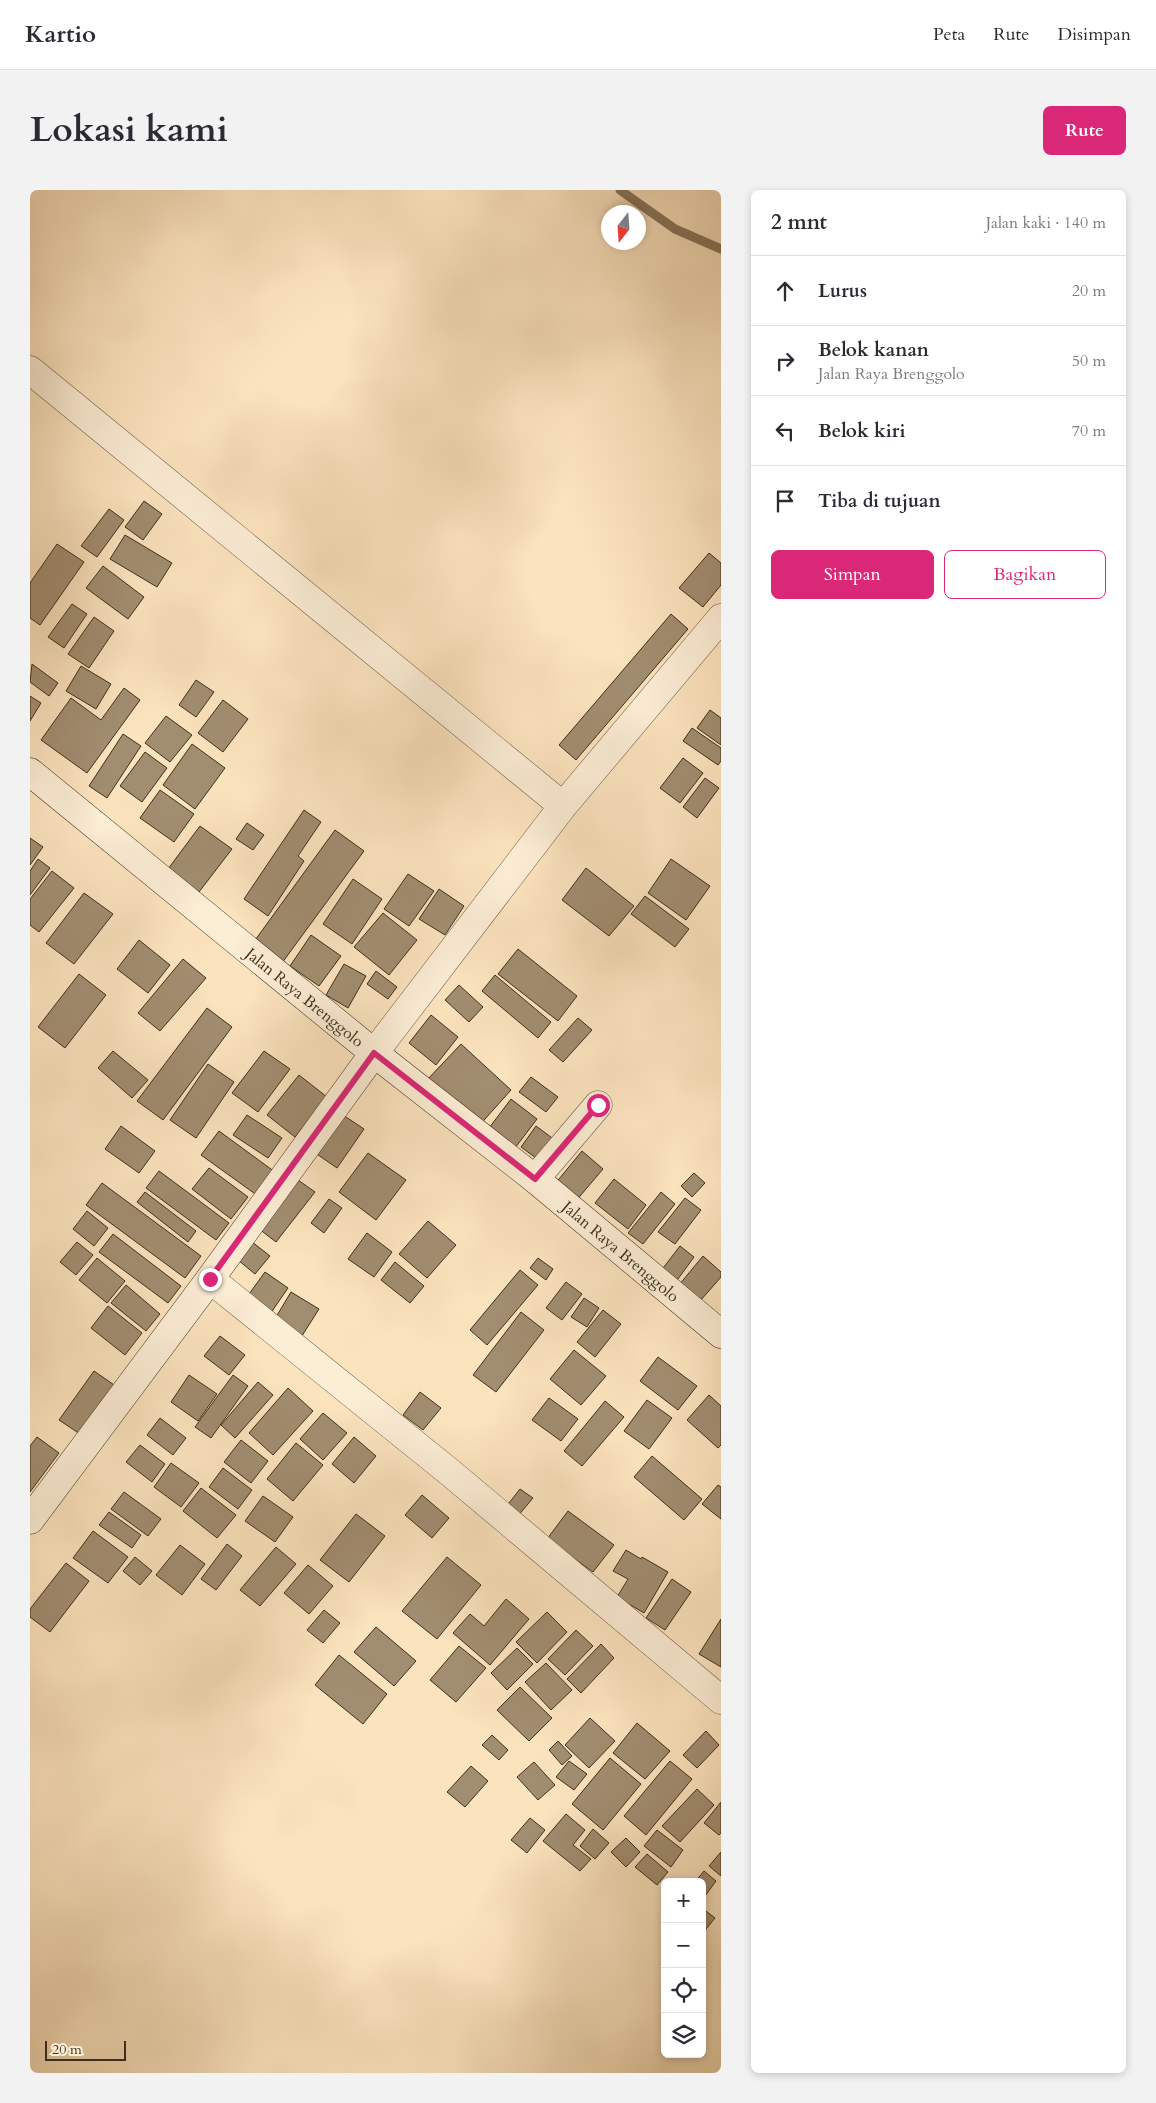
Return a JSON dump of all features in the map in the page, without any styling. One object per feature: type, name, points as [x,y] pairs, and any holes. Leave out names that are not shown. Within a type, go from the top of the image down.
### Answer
[{"type":"street","points":[[30,370],[563,806]]},
{"type":"street","points":[[30,1520],[210,1279],[374,1053],[563,806],[721,618]]},
{"type":"street","name":"Jalan Raya Brenggolo","points":[[30,772],[374,1053],[535,1179],[721,1334]]},
{"type":"street","points":[[535,1179],[598,1105]]},
{"type":"street","points":[[210,1279],[447,1470],[721,1700]]},
{"type":"building","points":[[144,501],[162,514],[143,540],[125,527]]},
{"type":"building","points":[[109,509],[124,520],[97,557],[81,546]]},
{"type":"building","points":[[125,535],[172,563],[157,587],[110,559]]},
{"type":"building","points":[[57,544],[84,562],[40,625],[30,618],[30,583]]},
{"type":"building","points":[[709,553],[721,563],[721,585],[703,607],[679,588]]},
{"type":"building","points":[[103,566],[144,597],[128,619],[86,588]]},
{"type":"building","points":[[72,604],[87,614],[64,648],[48,637]]},
{"type":"building","points":[[671,614],[688,629],[576,760],[559,745]]},
{"type":"building","points":[[94,617],[114,631],[89,668],[68,654]]},
{"type":"building","points":[[32,664],[58,683],[49,696],[30,682]]},
{"type":"building","points":[[81,666],[111,684],[96,709],[66,691]]},
{"type":"building","points":[[196,680],[214,692],[196,717],[179,705]]},
{"type":"building","points":[[124,688],[140,700],[87,773],[41,740],[71,698],[101,720]]},
{"type":"building","points":[[30,696],[41,703],[30,721]]},
{"type":"building","points":[[223,700],[248,719],[223,752],[198,733]]},
{"type":"building","points":[[710,710],[721,718],[721,745],[697,728]]},
{"type":"building","points":[[166,716],[192,735],[170,762],[145,743]]},
{"type":"building","points":[[692,728],[721,748],[721,761],[718,765],[683,741]]},
{"type":"building","points":[[123,734],[141,746],[107,798],[89,786]]},
{"type":"building","points":[[192,744],[225,768],[195,809],[163,785]]},
{"type":"building","points":[[145,752],[167,768],[142,802],[120,786]]},
{"type":"building","points":[[683,758],[703,773],[680,803],[660,788]]},
{"type":"building","points":[[705,778],[719,788],[697,818],[683,807]]},
{"type":"building","points":[[160,790],[194,814],[174,842],[140,818]]},
{"type":"building","points":[[304,810],[321,822],[298,856],[304,861],[268,916],[244,899]]},
{"type":"building","points":[[247,823],[264,835],[253,850],[236,839]]},
{"type":"building","points":[[200,826],[232,849],[199,892],[168,869]]},
{"type":"building","points":[[335,830],[364,851],[282,963],[253,943]]},
{"type":"building","points":[[30,838],[43,847],[30,865]]},
{"type":"building","points":[[38,859],[50,868],[30,895],[30,871]]},
{"type":"building","points":[[671,859],[710,886],[686,920],[648,893]]},
{"type":"building","points":[[586,868],[634,906],[609,936],[562,900]]},
{"type":"building","points":[[52,871],[74,888],[39,932],[30,925],[30,899]]},
{"type":"building","points":[[408,874],[434,891],[409,926],[384,909]]},
{"type":"building","points":[[353,879],[382,899],[352,944],[323,924]]},
{"type":"building","points":[[439,889],[464,906],[445,935],[419,919]]},
{"type":"building","points":[[84,893],[113,914],[74,964],[46,943]]},
{"type":"building","points":[[645,896],[689,929],[675,947],[631,914]]},
{"type":"building","points":[[383,913],[417,940],[389,975],[354,947]]},
{"type":"building","points":[[311,935],[341,956],[319,986],[290,966]]},
{"type":"building","points":[[139,940],[170,965],[148,993],[117,969]]},
{"type":"building","points":[[518,949],[577,996],[558,1021],[498,974]]},
{"type":"building","points":[[183,959],[206,978],[160,1031],[138,1013]]},
{"type":"building","points":[[344,964],[366,976],[348,1008],[326,995]]},
{"type":"building","points":[[376,971],[397,987],[388,999],[367,984]]},
{"type":"building","points":[[79,974],[106,995],[65,1048],[38,1027]]},
{"type":"building","points":[[495,975],[551,1022],[538,1038],[482,991]]},
{"type":"building","points":[[459,985],[483,1007],[469,1022],[445,1000]]},
{"type":"building","points":[[207,1008],[232,1027],[163,1120],[137,1101]]},
{"type":"building","points":[[431,1015],[458,1037],[436,1065],[409,1043]]},
{"type":"building","points":[[578,1018],[592,1030],[563,1062],[549,1050]]},
{"type":"building","points":[[461,1044],[511,1090],[477,1128],[426,1081]]},
{"type":"building","points":[[113,1051],[148,1080],[132,1098],[98,1068]]},
{"type":"building","points":[[264,1051],[290,1069],[258,1112],[232,1093]]},
{"type":"building","points":[[208,1064],[234,1082],[196,1138],[170,1120]]},
{"type":"building","points":[[299,1075],[327,1097],[295,1137],[267,1115]]},
{"type":"building","points":[[531,1077],[558,1097],[546,1112],[519,1092]]},
{"type":"building","points":[[511,1099],[537,1119],[512,1152],[486,1132]]},
{"type":"building","points":[[337,1111],[364,1129],[337,1168],[311,1150]]},
{"type":"building","points":[[247,1115],[282,1138],[268,1158],[233,1135]]},
{"type":"building","points":[[121,1126],[155,1151],[139,1173],[105,1149]]},
{"type":"building","points":[[536,1126],[559,1143],[544,1164],[521,1147]]},
{"type":"building","points":[[219,1131],[275,1172],[258,1196],[201,1155]]},
{"type":"building","points":[[582,1151],[603,1169],[575,1202],[554,1185]]},
{"type":"building","points":[[368,1153],[406,1180],[376,1220],[339,1192]]},
{"type":"building","points":[[209,1168],[248,1197],[231,1219],[192,1189]]},
{"type":"building","points":[[159,1171],[229,1223],[216,1240],[146,1188]]},
{"type":"building","points":[[694,1173],[705,1183],[692,1197],[681,1186]]},
{"type":"building","points":[[291,1175],[315,1192],[276,1242],[254,1225]]},
{"type":"building","points":[[614,1179],[646,1205],[628,1229],[595,1203]]},
{"type":"building","points":[[102,1183],[201,1256],[185,1278],[86,1205]]},
{"type":"building","points":[[145,1192],[196,1231],[188,1242],[137,1202]]},
{"type":"building","points":[[661,1192],[675,1204],[643,1244],[628,1233]]},
{"type":"building","points":[[685,1198],[701,1210],[675,1244],[658,1232]]},
{"type":"building","points":[[329,1199],[342,1208],[324,1233],[311,1223]]},
{"type":"building","points":[[87,1211],[108,1228],[94,1246],[73,1229]]},
{"type":"building","points":[[428,1221],[456,1245],[427,1278],[399,1254]]},
{"type":"building","points":[[367,1233],[392,1252],[374,1277],[348,1259]]},
{"type":"building","points":[[113,1234],[181,1286],[168,1303],[99,1252]]},
{"type":"building","points":[[247,1238],[270,1256],[255,1274],[232,1255]]},
{"type":"building","points":[[77,1242],[93,1255],[76,1275],[60,1262]]},
{"type":"building","points":[[680,1246],[694,1257],[675,1283],[660,1272]]},
{"type":"building","points":[[703,1256],[721,1272],[721,1277],[694,1308],[674,1291]]},
{"type":"building","points":[[97,1258],[125,1281],[107,1303],[79,1280]]},
{"type":"building","points":[[538,1258],[553,1269],[546,1280],[530,1268]]},
{"type":"building","points":[[395,1262],[424,1286],[410,1303],[381,1280]]},
{"type":"building","points":[[520,1270],[538,1285],[487,1345],[470,1330]]},
{"type":"building","points":[[265,1272],[288,1288],[268,1317],[244,1301]]},
{"type":"building","points":[[566,1282],[582,1294],[562,1320],[546,1308]]},
{"type":"building","points":[[126,1285],[160,1314],[146,1331],[111,1303]]},
{"type":"building","points":[[291,1292],[319,1309],[300,1339],[273,1322]]},
{"type":"building","points":[[584,1298],[599,1308],[587,1327],[571,1317]]},
{"type":"building","points":[[108,1306],[142,1333],[125,1355],[91,1328]]},
{"type":"building","points":[[603,1310],[621,1324],[595,1357],[577,1342]]},
{"type":"building","points":[[521,1312],[544,1330],[496,1392],[473,1375]]},
{"type":"building","points":[[220,1336],[245,1355],[229,1375],[204,1356]]},
{"type":"building","points":[[574,1350],[606,1376],[581,1405],[550,1379]]},
{"type":"building","points":[[658,1357],[697,1386],[678,1410],[640,1381]]},
{"type":"building","points":[[94,1371],[117,1387],[83,1436],[59,1420]]},
{"type":"building","points":[[189,1375],[217,1394],[198,1421],[171,1402]]},
{"type":"building","points":[[233,1375],[248,1386],[211,1438],[195,1427]]},
{"type":"building","points":[[258,1382],[273,1395],[235,1438],[221,1425]]},
{"type":"building","points":[[288,1388],[313,1411],[273,1455],[249,1433]]},
{"type":"building","points":[[420,1392],[441,1408],[423,1430],[403,1415]]},
{"type":"building","points":[[709,1395],[721,1406],[721,1445],[718,1448],[687,1420]]},
{"type":"building","points":[[549,1398],[578,1419],[561,1441],[532,1420]]},
{"type":"building","points":[[647,1400],[672,1418],[649,1449],[624,1431]]},
{"type":"building","points":[[605,1401],[624,1417],[582,1466],[564,1451]]},
{"type":"building","points":[[323,1413],[347,1433],[323,1460],[300,1439]]},
{"type":"building","points":[[160,1418],[186,1438],[173,1455],[147,1435]]},
{"type":"building","points":[[37,1437],[59,1453],[30,1492],[30,1446]]},
{"type":"building","points":[[354,1437],[376,1456],[354,1483],[332,1464]]},
{"type":"building","points":[[241,1440],[268,1461],[251,1483],[224,1462]]},
{"type":"building","points":[[296,1443],[323,1465],[293,1501],[267,1479]]},
{"type":"building","points":[[140,1445],[165,1464],[152,1482],[126,1462]]},
{"type":"building","points":[[652,1456],[702,1499],[684,1520],[634,1477]]},
{"type":"building","points":[[171,1463],[199,1483],[181,1507],[154,1487]]},
{"type":"building","points":[[223,1468],[252,1490],[238,1509],[209,1487]]},
{"type":"building","points":[[718,1485],[721,1487],[721,1519],[702,1504]]},
{"type":"building","points":[[201,1488],[236,1515],[217,1538],[183,1511]]},
{"type":"building","points":[[520,1489],[533,1498],[517,1517],[505,1508]]},
{"type":"building","points":[[124,1492],[161,1519],[148,1536],[111,1509]]},
{"type":"building","points":[[422,1495],[449,1518],[432,1538],[405,1515]]},
{"type":"building","points":[[263,1496],[293,1517],[275,1542],[245,1521]]},
{"type":"building","points":[[568,1511],[614,1545],[593,1572],[547,1539]]},
{"type":"building","points":[[109,1512],[141,1535],[132,1548],[99,1525]]},
{"type":"building","points":[[356,1514],[385,1536],[349,1582],[320,1560]]},
{"type":"building","points":[[93,1531],[128,1557],[108,1583],[73,1558]]},
{"type":"building","points":[[227,1544],[242,1556],[216,1590],[201,1579]]},
{"type":"building","points":[[180,1545],[205,1564],[182,1595],[156,1575]]},
{"type":"building","points":[[276,1547],[296,1564],[260,1606],[240,1590]]},
{"type":"building","points":[[626,1550],[668,1572],[644,1613],[617,1597],[628,1579],[613,1571]]},
{"type":"building","points":[[135,1557],[152,1571],[140,1585],[123,1571]]},
{"type":"building","points":[[447,1557],[481,1585],[437,1639],[402,1611]]},
{"type":"building","points":[[66,1563],[89,1581],[50,1632],[30,1617],[30,1609]]},
{"type":"building","points":[[308,1565],[333,1586],[309,1614],[284,1593]]},
{"type":"building","points":[[672,1579],[691,1592],[665,1630],[646,1618]]},
{"type":"building","points":[[506,1599],[529,1619],[490,1665],[453,1633],[470,1614],[484,1626]]},
{"type":"building","points":[[324,1610],[340,1623],[323,1643],[307,1630]]},
{"type":"building","points":[[547,1612],[567,1632],[537,1663],[516,1642]]},
{"type":"building","points":[[721,1619],[721,1667],[699,1654]]},
{"type":"building","points":[[376,1627],[416,1661],[394,1686],[354,1652]]},
{"type":"building","points":[[576,1630],[593,1646],[565,1675],[548,1659]]},
{"type":"building","points":[[601,1644],[614,1658],[581,1693],[567,1679]]},
{"type":"building","points":[[459,1646],[486,1668],[456,1702],[430,1680]]},
{"type":"building","points":[[517,1648],[533,1664],[507,1690],[491,1673]]},
{"type":"building","points":[[339,1655],[387,1694],[363,1724],[315,1685]]},
{"type":"building","points":[[546,1663],[572,1690],[551,1710],[525,1682]]},
{"type":"building","points":[[520,1687],[552,1718],[529,1741],[497,1710]]},
{"type":"building","points":[[590,1718],[615,1741],[589,1768],[565,1745]]},
{"type":"building","points":[[637,1723],[670,1751],[645,1779],[613,1753]]},
{"type":"building","points":[[706,1731],[719,1745],[697,1768],[683,1755]]},
{"type":"building","points":[[492,1735],[508,1750],[499,1760],[482,1745]]},
{"type":"building","points":[[558,1741],[572,1756],[562,1765],[549,1750]]},
{"type":"building","points":[[610,1758],[641,1784],[603,1830],[572,1804]]},
{"type":"building","points":[[569,1761],[587,1774],[574,1790],[556,1777]]},
{"type":"building","points":[[670,1761],[692,1779],[646,1835],[624,1816]]},
{"type":"building","points":[[534,1762],[555,1785],[538,1800],[517,1777]]},
{"type":"building","points":[[471,1766],[488,1781],[465,1807],[447,1792]]},
{"type":"building","points":[[697,1789],[714,1805],[680,1842],[662,1826]]},
{"type":"building","points":[[721,1802],[721,1833],[719,1835],[704,1823]]},
{"type":"building","points":[[566,1814],[585,1830],[573,1845],[591,1859],[580,1871],[543,1841]]},
{"type":"building","points":[[530,1818],[545,1830],[527,1853],[511,1840]]},
{"type":"building","points":[[593,1829],[609,1843],[595,1859],[580,1846]]},
{"type":"building","points":[[657,1830],[683,1850],[671,1867],[644,1846]]},
{"type":"building","points":[[626,1838],[640,1852],[626,1867],[611,1852]]},
{"type":"building","points":[[721,1852],[721,1876],[709,1866]]},
{"type":"building","points":[[647,1854],[668,1872],[657,1885],[635,1867]]},
{"type":"building","points":[[704,1871],[716,1881],[706,1895],[706,1878],[698,1878]]},
{"type":"building","points":[[706,1911],[715,1918],[706,1929]]},
{"type":"waterway","points":[[620,190],[675,229],[721,249]]},
{"type":"route","points":[[210,1279],[374,1053],[535,1179],[598,1105]]}]
